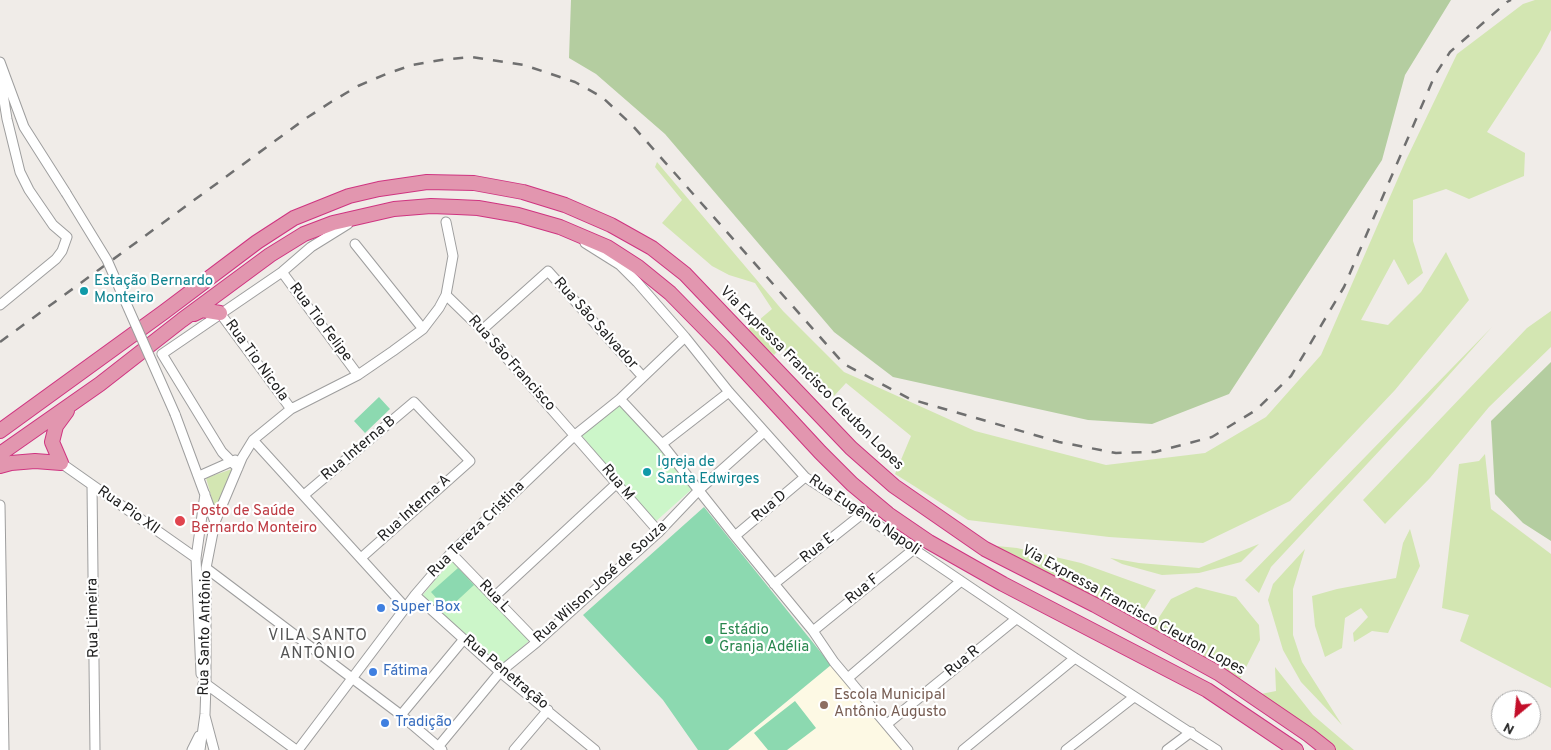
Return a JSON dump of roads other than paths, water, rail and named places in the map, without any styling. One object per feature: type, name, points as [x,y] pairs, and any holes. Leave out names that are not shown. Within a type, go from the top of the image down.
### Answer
[{"type":"highway","name":"Via Expressa Francisco Cleuton Lopes","points":[[0,431],[257,242],[294,218],[349,196],[379,189],[428,182],[474,182],[523,192],[565,204],[611,225],[652,248],[685,274],[851,448],[894,486],[985,549],[1094,605],[1218,673],[1328,750]]},
{"type":"highway","points":[[0,454],[100,384],[270,255],[304,234],[333,223],[361,216],[431,206],[478,208],[518,215],[560,227],[606,247],[638,267],[670,293],[820,452],[852,484],[888,514],[929,542],[1003,584],[1207,690],[1296,750]]},
{"type":"highway","points":[[182,320],[202,310],[220,313]]},
{"type":"highway","points":[[0,466],[35,461],[61,463],[52,442],[56,426],[77,399]]},
{"type":"street","name":"Rua Santo Antônio","points":[[0,62],[24,128],[107,260],[175,414],[215,522],[206,568],[204,684]]},
{"type":"street","points":[[0,75],[7,119],[20,172],[29,190],[53,225],[67,238],[62,252],[56,259],[0,305]]},
{"type":"street","points":[[234,465],[222,452],[162,354],[282,272],[311,247],[361,216]]},
{"type":"street","points":[[199,476],[234,465],[242,458],[253,440],[291,409],[358,374],[393,352],[423,329],[439,308],[446,294],[453,256],[446,222]]},
{"type":"street","name":"Rua Eugênio Napoli","points":[[560,227],[620,265],[685,337],[729,392],[804,477],[862,514],[1016,619],[1217,750]]},
{"type":"street","points":[[355,244],[423,329]]},
{"type":"street","name":"Rua São Salvador","points":[[482,330],[548,271],[643,377]]},
{"type":"street","name":"Rua Tio Felipe","points":[[282,272],[358,374]]},
{"type":"street","name":"Rua São Francisco","points":[[446,294],[482,330],[575,435]]},
{"type":"street","name":"Rua Tio Nicola","points":[[220,313],[291,409]]},
{"type":"street","name":"Rua Tereza Cristina","points":[[302,749],[352,678],[451,553],[575,435],[620,399],[685,337]]},
{"type":"street","points":[[662,444],[729,392]]},
{"type":"street","points":[[620,399],[662,444],[734,536],[813,631],[834,662],[908,750]]},
{"type":"street","name":"Rua Interna B","points":[[304,495],[414,402],[470,461]]},
{"type":"street","name":"Rua Wilson José de Souza","points":[[440,748],[500,672],[659,532],[699,490],[764,432]]},
{"type":"street","name":"Rua M","points":[[575,435],[659,532]]},
{"type":"street","points":[[253,440],[406,608]]},
{"type":"street","name":"Rua Interna A","points":[[361,558],[470,461]]},
{"type":"street","name":"Rua Pio XII","points":[[61,463],[196,558]]},
{"type":"street","points":[[215,522],[234,465]]},
{"type":"street","name":"Rua D","points":[[734,536],[804,477]]},
{"type":"street","points":[[494,597],[616,484]]},
{"type":"street","name":"Rua Limeira","points":[[92,485],[95,750]]},
{"type":"street","name":"Rua Santo Antônio","points":[[200,750],[205,714],[196,558],[205,494]]},
{"type":"street","points":[[0,505],[4,750]]},
{"type":"street","name":"Rua E","points":[[774,584],[862,514]]},
{"type":"street","name":"Rua F","points":[[813,631],[914,549]]},
{"type":"street","name":"Rua L","points":[[451,553],[536,642]]},
{"type":"street","points":[[206,568],[401,715],[440,748]]},
{"type":"street","points":[[848,678],[961,581]]},
{"type":"street","name":"Rua Penetração","points":[[416,595],[500,672],[548,710],[592,749]]},
{"type":"street","name":"Rua R","points":[[887,724],[1016,619]]},
{"type":"street","points":[[401,715],[464,639]]},
{"type":"street","points":[[963,750],[1075,658]]},
{"type":"street","points":[[204,684],[302,749]]},
{"type":"street","points":[[1066,750],[1134,697]]},
{"type":"street","points":[[514,750],[548,710]]},
{"type":"street","name":"Rua Santo Antônio","points":[[205,714],[214,750]]},
{"type":"street","points":[[192,750],[202,731]]},
{"type":"street","points":[[1167,750],[1190,732]]},
{"type":"railway","points":[[0,342],[331,102],[358,86],[412,65],[471,57],[524,65],[575,82],[602,97],[632,125],[844,364],[910,399],[1059,442],[1116,453],[1155,452],[1212,437],[1256,410],[1291,376],[1344,287],[1435,75],[1450,52],[1511,0]]},
{"type":"place","name":"Estação Bernardo Monteiro","points":[[84,291]]},
{"type":"place","name":"Igreja de Santa Edwirges","points":[[647,472]]},
{"type":"place","name":"Posto de Saúde Bernardo Monteiro","points":[[180,521]]},
{"type":"place","name":"Super Box","points":[[381,608]]},
{"type":"place","name":"Estádio Granja Adélia","points":[[709,640]]},
{"type":"place","name":"Fátima","points":[[373,672]]},
{"type":"place","name":"Escola Municipal Antônio Augusto","points":[[824,705]]},
{"type":"place","name":"Tradição","points":[[385,723]]},
{"type":"district","name":"VILA SANTO ANTÔNIO","points":[[318,646]]}]
